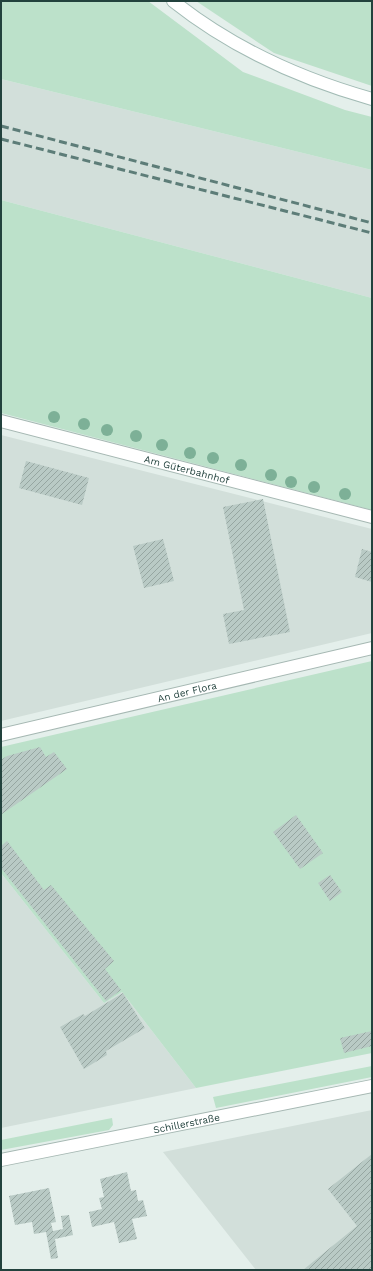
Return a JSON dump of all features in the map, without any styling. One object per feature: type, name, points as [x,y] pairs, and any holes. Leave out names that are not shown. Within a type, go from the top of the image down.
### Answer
[{"type":"street","points":[[173,1],[225,37],[270,61],[312,79],[372,99]]},
{"type":"street","name":"Am Güterbahnhof","points":[[1,421],[372,517]]},
{"type":"street","name":"An der Flora","points":[[1,734],[372,648]]},
{"type":"street","name":"Schillerstraße","points":[[1,1160],[372,1086]]},
{"type":"shaded area","points":[[1,79],[372,170],[372,298],[1,200]]},
{"type":"shaded area","points":[[1,435],[372,529],[372,633],[1,721]]},
{"type":"shaded area","points":[[1,873],[104,1003],[122,992],[196,1088],[1,1128]]},
{"type":"shaded area","points":[[372,1110],[372,1270],[256,1270],[163,1152]]},
{"type":"green space","points":[[1,1],[148,1],[243,72],[345,110],[372,117],[372,170],[1,79]]},
{"type":"green space","points":[[196,1],[372,1],[372,86],[274,53]]},
{"type":"green space","points":[[1,200],[372,298],[372,510],[1,413]]},
{"type":"green space","points":[[372,661],[372,1053],[196,1088],[122,992],[104,1003],[1,873],[1,747]]},
{"type":"green space","points":[[372,1066],[372,1077],[216,1108],[213,1097]]},
{"type":"green space","points":[[112,1118],[113,1125],[109,1130],[1,1150],[1,1140]]},
{"type":"building","points":[[26,461],[89,478],[82,505],[19,488]]},
{"type":"building","points":[[263,499],[290,632],[229,644],[223,614],[244,610],[223,507]]},
{"type":"building","points":[[163,539],[174,581],[144,588],[133,546]]},
{"type":"building","points":[[362,549],[372,552],[372,582],[355,577]]},
{"type":"building","points":[[40,747],[46,757],[54,752],[67,769],[2,814],[1,760],[7,756]]},
{"type":"building","points":[[296,815],[323,853],[300,869],[273,832]]},
{"type":"building","points":[[7,841],[44,890],[51,885],[114,961],[105,969],[121,990],[106,1001],[1,868],[1,846]]},
{"type":"building","points":[[330,875],[342,892],[330,901],[318,883]]},
{"type":"building","points":[[123,993],[145,1028],[106,1051],[107,1055],[84,1069],[60,1027],[83,1014],[85,1016]]},
{"type":"building","points":[[372,1031],[372,1046],[344,1053],[340,1038]]},
{"type":"building","points":[[372,1154],[372,1270],[303,1270],[357,1226],[328,1189]]},
{"type":"building","points":[[127,1172],[131,1191],[136,1190],[138,1201],[143,1200],[147,1216],[132,1219],[137,1239],[119,1243],[114,1222],[92,1227],[89,1212],[102,1209],[99,1198],[104,1197],[100,1179]]},
{"type":"building","points":[[49,1188],[56,1222],[51,1223],[53,1231],[63,1229],[61,1216],[69,1215],[73,1235],[55,1239],[58,1258],[51,1259],[46,1232],[34,1234],[32,1222],[15,1225],[9,1196]]},
{"type":"railway","points":[[1,126],[372,223]]},
{"type":"railway","points":[[1,139],[372,233]]}]
